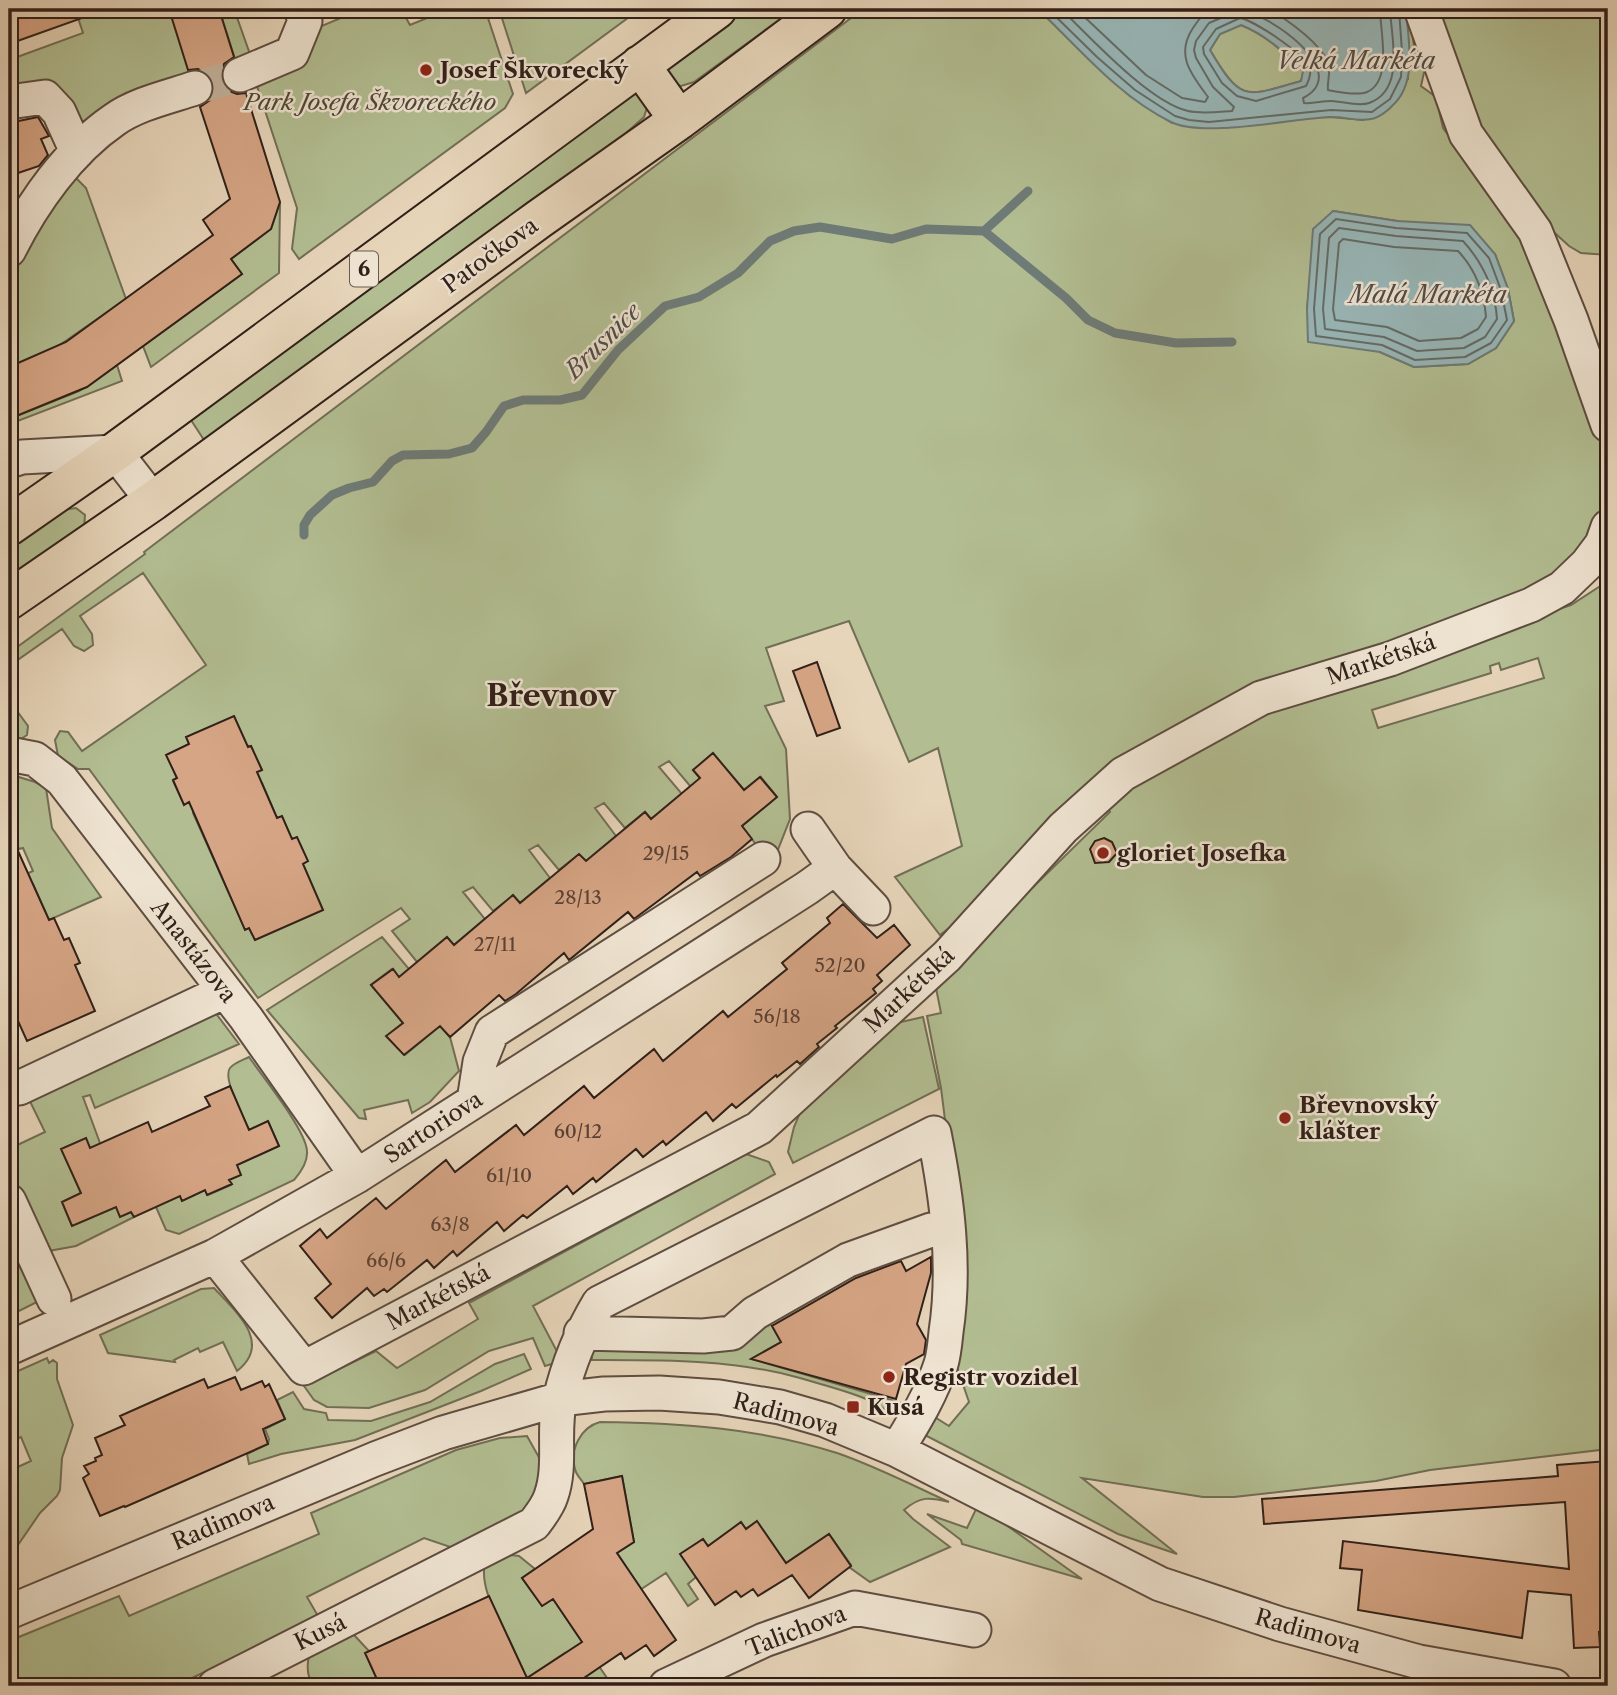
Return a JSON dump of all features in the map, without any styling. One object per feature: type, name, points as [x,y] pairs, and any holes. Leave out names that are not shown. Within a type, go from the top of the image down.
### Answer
[{"type":"main road","name":"6","points":[[9,527],[717,9]]},
{"type":"main road","name":"Patočkova","points":[[9,600],[153,500],[679,120],[827,9]]},
{"type":"main road","points":[[640,65],[679,120]]},
{"type":"street","points":[[240,75],[292,53],[305,21],[301,9]]},
{"type":"street","points":[[1421,9],[1466,134],[1535,231],[1571,320],[1608,425]]},
{"type":"street","points":[[9,250],[26,215],[77,152],[114,119],[142,106],[195,89]]},
{"type":"street","points":[[9,102],[45,97],[59,112],[77,152]]},
{"type":"street","points":[[9,461],[22,457],[115,452],[153,500]]},
{"type":"street","name":"Markétská","points":[[215,1256],[304,1368],[759,1128],[947,956],[1063,828],[1123,774],[1261,698],[1390,659],[1531,605],[1562,588],[1587,564],[1602,544],[1608,527]]},
{"type":"street","name":"Anastázova","points":[[9,754],[35,759],[62,780],[225,991],[357,1176]]},
{"type":"street","points":[[808,829],[835,868],[873,908]]},
{"type":"street","points":[[474,1101],[480,1062],[492,1032],[763,859]]},
{"type":"street","name":"Sartoriova","points":[[9,1348],[215,1256],[357,1176],[835,868]]},
{"type":"street","points":[[19,1088],[225,991]]},
{"type":"street","name":"Kusá","points":[[215,1686],[534,1524],[551,1498],[556,1467],[555,1430],[560,1399],[581,1333],[598,1303],[934,1133],[945,1187],[948,1230]]},
{"type":"street","points":[[9,1201],[54,1299]]},
{"type":"street","points":[[581,1333],[703,1336],[732,1333],[755,1313],[848,1260],[931,1230],[948,1230],[951,1280],[942,1360],[928,1399],[897,1450]]},
{"type":"street","name":"Radimova","points":[[9,1612],[443,1433],[560,1399],[604,1394],[659,1394],[719,1397],[780,1408],[825,1420],[897,1450],[1160,1584],[1280,1624],[1419,1662],[1554,1686]]},
{"type":"street","name":"Talichova","points":[[666,1686],[764,1640],[855,1608],[974,1630]]},
{"type":"green space","points":[[75,9],[169,9],[192,80],[85,122],[16,89],[9,70],[9,60],[83,33]]},
{"type":"green space","points":[[219,9],[234,9],[251,57],[237,65]]},
{"type":"green space","name":"Park Josefa Škvoreckého","points":[[362,9],[401,9],[410,25],[449,9],[485,9],[513,94],[505,108],[299,259],[292,249],[297,208],[254,77],[312,30]]},
{"type":"green space","points":[[499,9],[640,9],[526,93]]},
{"type":"green space","points":[[744,9],[794,9],[694,82],[681,86],[672,84],[666,74],[672,61]]},
{"type":"green space","points":[[863,9],[1038,9],[1130,96],[1172,123],[1331,117],[1363,120],[1408,79],[1406,9],[1410,9],[1415,56],[1423,61],[1425,68],[1421,86],[1436,97],[1443,128],[1526,235],[1601,438],[1604,503],[1587,552],[1524,599],[1259,689],[940,935],[895,877],[962,846],[938,748],[909,762],[849,621],[766,648],[784,701],[765,706],[786,749],[790,819],[777,852],[767,859],[742,826],[777,797],[761,777],[744,790],[713,754],[693,770],[710,790],[691,787],[669,761],[659,767],[682,794],[651,819],[645,812],[625,828],[604,803],[595,808],[616,836],[586,861],[579,854],[559,870],[538,845],[529,850],[550,878],[520,903],[513,896],[493,911],[473,887],[463,892],[485,919],[454,945],[417,962],[392,931],[410,919],[401,908],[258,998],[89,769],[78,769],[58,756],[55,740],[60,731],[68,732],[82,751],[206,665],[143,573],[80,616],[92,634],[93,645],[84,651],[74,646],[62,629],[9,666],[9,653],[145,554],[144,552]],"holes":[[[1333,211],[1397,221],[1495,254],[1508,289],[1514,321],[1496,348],[1468,364],[1414,367],[1380,352],[1307,309],[1311,271]],[[189,744],[251,746],[262,770],[252,774],[257,784],[262,783],[277,818],[282,817],[323,910],[255,940],[249,928],[245,929],[193,813],[193,800],[184,804],[173,781],[177,778],[167,755]]]},
{"type":"green space","points":[[1431,9],[1608,9],[1608,255],[1581,253],[1569,246],[1545,224],[1499,170]]},
{"type":"green space","points":[[1241,25],[1267,39],[1297,64],[1304,71],[1301,81],[1256,92],[1238,87],[1210,50],[1220,34]]},
{"type":"green space","points":[[627,94],[641,94],[649,101],[644,117],[626,133],[206,443],[189,417]]},
{"type":"green space","points":[[72,174],[86,188],[126,299],[54,349],[9,367],[9,280],[54,198]]},
{"type":"green space","points":[[280,202],[279,273],[151,367],[143,346],[242,274],[231,259],[271,229]]},
{"type":"green space","points":[[117,365],[122,381],[10,424],[9,419],[79,391]]},
{"type":"green space","points":[[76,508],[85,515],[84,529],[9,584],[9,547],[62,510]]},
{"type":"green space","name":"Břevnovský klášter","points":[[1608,581],[1608,1449],[1430,1470],[1376,1481],[1234,1497],[1203,1497],[1082,1478],[1177,1554],[1118,1534],[917,1431],[928,1413],[949,1426],[969,1402],[957,1367],[952,1175],[941,1088],[927,1016],[941,1013],[935,983],[1110,812],[1103,802],[1262,706],[1571,605]],"holes":[[[1538,658],[1544,678],[1378,728],[1372,710],[1491,673],[1490,666],[1499,663],[1501,670]]]},
{"type":"green space","points":[[9,700],[28,726],[27,735],[21,739],[9,737]]},
{"type":"green space","points":[[9,774],[46,788],[52,828],[101,897],[49,920],[33,884],[24,875],[33,871],[9,826]]},
{"type":"green space","points":[[382,937],[409,969],[409,990],[392,969],[371,985],[403,1023],[387,1036],[405,1055],[440,1026],[450,1037],[459,1071],[430,1102],[412,1113],[408,1100],[364,1110],[366,1119],[359,1118],[267,1010]]},
{"type":"green space","points":[[205,999],[239,1044],[95,1108],[90,1095],[83,1097],[100,1143],[96,1162],[86,1138],[62,1149],[81,1193],[62,1202],[72,1226],[116,1207],[120,1217],[131,1212],[134,1217],[76,1246],[43,1252],[9,1172],[9,1149],[45,1132],[19,1079]]},
{"type":"green space","points":[[923,1017],[939,1089],[793,1163],[788,1152],[804,1103],[879,1027]]},
{"type":"green space","points":[[249,1057],[282,1103],[305,1142],[307,1151],[304,1167],[294,1180],[179,1234],[166,1230],[156,1207],[178,1191],[182,1201],[205,1190],[208,1195],[231,1185],[229,1180],[237,1165],[279,1146],[268,1121],[249,1130],[231,1089],[228,1073],[230,1068]]},
{"type":"green space","points":[[746,1154],[769,1162],[775,1174],[533,1306],[562,1361],[545,1366],[533,1338],[489,1351],[425,1390],[369,1408],[327,1407],[314,1400],[304,1386],[376,1351],[397,1368],[478,1319],[469,1303]]},
{"type":"green space","points":[[9,1238],[37,1302],[9,1316]]},
{"type":"green space","points":[[214,1288],[240,1317],[251,1339],[252,1350],[237,1371],[223,1342],[200,1352],[198,1348],[174,1360],[175,1362],[108,1353],[100,1335],[201,1289]]},
{"type":"green space","points":[[771,1324],[781,1342],[752,1359],[912,1406],[904,1418],[899,1417],[871,1401],[845,1391],[749,1367],[697,1362],[592,1360],[591,1346],[739,1340]]},
{"type":"green space","points":[[524,1354],[531,1369],[481,1391],[355,1440],[281,1454],[249,1464],[247,1454],[268,1444],[265,1429],[285,1419],[277,1400],[293,1392],[304,1409],[326,1413],[328,1420],[371,1421],[430,1402],[495,1364]]},
{"type":"green space","points":[[47,1358],[49,1363],[53,1360],[57,1363],[57,1379],[73,1425],[62,1458],[60,1490],[40,1513],[9,1558],[9,1471],[31,1461],[21,1437],[9,1442],[9,1375]]},
{"type":"green space","points":[[600,1422],[720,1428],[778,1438],[837,1453],[949,1502],[925,1499],[904,1510],[950,1547],[870,1582],[849,1567],[851,1565],[829,1534],[786,1563],[757,1522],[710,1549],[703,1539],[681,1554],[696,1577],[688,1584],[698,1599],[688,1606],[666,1573],[620,1603],[626,1567],[617,1553],[634,1542],[622,1476],[584,1484],[576,1473],[574,1462],[578,1440],[587,1429]]},
{"type":"green space","points":[[527,1436],[541,1461],[538,1492],[509,1527],[459,1550],[424,1538],[307,1597],[318,1616],[176,1686],[9,1686],[9,1641],[119,1596],[129,1616],[319,1534],[311,1513],[456,1450],[500,1438]]},
{"type":"green space","points":[[978,1505],[1082,1579],[962,1544],[961,1540],[927,1514],[967,1528]]},
{"type":"green space","points":[[498,1556],[519,1556],[535,1569],[522,1578],[542,1606],[553,1599],[607,1678],[594,1686],[586,1686],[565,1653],[521,1682],[523,1686],[512,1686],[496,1652],[511,1645],[492,1605],[484,1573],[485,1562]]},
{"type":"green space","points":[[342,1632],[354,1635],[369,1651],[366,1653],[380,1686],[315,1686],[312,1682],[308,1668],[311,1648]]},
{"type":"water","name":"Velká Markéta","points":[[1038,9],[1406,9],[1409,72],[1401,96],[1388,110],[1374,118],[1360,120],[1329,117],[1225,128],[1185,126],[1152,112],[1117,86]],"holes":[[[1241,25],[1259,34],[1289,57],[1303,71],[1301,81],[1256,92],[1246,91],[1229,79],[1210,50],[1220,34]]]},
{"type":"water","name":"Malá Markéta","points":[[1333,211],[1397,221],[1470,225],[1495,254],[1508,289],[1514,321],[1496,348],[1468,364],[1414,367],[1380,352],[1308,342],[1307,309],[1313,229]]},
{"type":"building","points":[[9,9],[98,9],[99,12],[9,44]]},
{"type":"building","points":[[169,9],[219,9],[234,57],[224,64],[222,82],[229,91],[246,93],[280,202],[271,229],[231,259],[242,274],[87,387],[9,419],[9,367],[66,342],[213,235],[203,220],[230,199],[200,107],[210,100],[214,91],[213,83],[207,73],[198,69],[188,70]]},
{"type":"building","points":[[38,117],[49,136],[41,139],[48,155],[39,166],[9,176],[9,123]]},
{"type":"building","points":[[817,662],[840,728],[817,736],[793,671]]},
{"type":"building","points":[[234,716],[262,770],[257,772],[277,818],[282,816],[292,839],[297,837],[308,861],[303,864],[323,910],[255,940],[249,928],[245,930],[189,802],[184,805],[173,780],[177,778],[166,755],[189,744],[186,737]]},
{"type":"building","points":[[713,753],[744,790],[760,777],[777,797],[742,826],[752,839],[731,857],[700,876],[697,872],[634,919],[628,912],[569,960],[564,953],[505,1001],[499,995],[450,1037],[440,1026],[404,1055],[386,1036],[403,1023],[371,985],[393,969],[399,977],[447,937],[454,945],[513,895],[520,903],[579,854],[586,861],[645,812],[651,819],[700,778],[693,770]]},
{"type":"building","points":[[9,831],[49,920],[54,918],[64,940],[69,938],[80,963],[75,965],[95,1011],[27,1041],[9,1001]]},
{"type":"building","name":"gloriet Josefka","points":[[1104,838],[1112,842],[1117,853],[1109,862],[1095,863],[1090,849],[1095,841]]},
{"type":"building","points":[[843,904],[877,938],[894,925],[910,945],[877,975],[882,981],[873,989],[876,993],[835,1026],[837,1028],[817,1044],[819,1047],[800,1064],[797,1061],[736,1108],[732,1104],[713,1121],[706,1112],[666,1145],[663,1141],[643,1157],[636,1149],[596,1182],[593,1178],[573,1194],[567,1186],[527,1218],[523,1215],[504,1231],[497,1222],[457,1256],[453,1251],[434,1268],[427,1260],[387,1292],[384,1289],[374,1296],[367,1288],[332,1318],[315,1298],[331,1284],[300,1246],[320,1229],[327,1238],[376,1198],[386,1209],[446,1160],[455,1172],[516,1125],[524,1135],[584,1086],[594,1098],[654,1049],[663,1061],[723,1011],[728,1017],[787,969],[782,963],[830,923],[827,918]]},
{"type":"building","points":[[230,1086],[249,1130],[268,1121],[279,1146],[237,1165],[241,1175],[229,1180],[232,1184],[207,1195],[205,1190],[182,1201],[180,1196],[134,1217],[131,1212],[120,1217],[116,1207],[72,1226],[62,1202],[81,1193],[61,1149],[86,1138],[90,1148],[148,1122],[152,1132],[210,1106],[205,1097]]},
{"type":"building","points":[[931,1257],[931,1273],[917,1324],[926,1340],[924,1354],[906,1364],[896,1399],[751,1359],[781,1342],[772,1326],[856,1278],[901,1261],[906,1271]]},
{"type":"building","points":[[235,1377],[241,1390],[262,1381],[265,1387],[269,1384],[285,1419],[263,1429],[268,1444],[100,1516],[83,1478],[89,1474],[84,1466],[102,1455],[95,1438],[125,1425],[120,1416],[174,1392],[204,1379],[208,1388]]},
{"type":"building","points":[[1608,1461],[1608,1632],[1599,1632],[1600,1647],[1574,1648],[1571,1595],[1528,1591],[1522,1638],[1358,1610],[1362,1570],[1340,1568],[1343,1541],[1569,1569],[1565,1502],[1264,1524],[1262,1499],[1558,1476],[1557,1465]]},
{"type":"building","points":[[622,1476],[634,1542],[617,1553],[676,1640],[654,1656],[646,1645],[625,1659],[621,1653],[572,1686],[380,1686],[365,1653],[489,1596],[527,1678],[582,1642],[553,1599],[542,1606],[522,1578],[593,1529],[584,1484]]},
{"type":"building","points":[[757,1521],[786,1563],[829,1534],[851,1566],[809,1598],[792,1575],[758,1596],[753,1589],[741,1597],[736,1591],[715,1605],[680,1554],[703,1539],[708,1546],[741,1522],[746,1529]]},
{"type":"waterway","name":"Brusnice","points":[[304,535],[304,525],[310,515],[332,495],[373,482],[392,461],[403,455],[449,454],[472,448],[504,406],[523,400],[560,400],[582,395],[618,350],[665,306],[699,297],[738,273],[770,241],[794,231],[820,227],[892,239],[926,229],[984,231],[1028,191]]},
{"type":"waterway","points":[[984,231],[1066,298],[1088,320],[1115,333],[1176,343],[1232,342]]},
{"type":"tunnel","points":[[195,88],[240,75]]},
{"type":"place","name":"Josef Škvorecký","points":[[426,70]]},
{"type":"place","name":"gloriet Josefka","points":[[1103,853]]},
{"type":"place","name":"Břevnovský klášter","points":[[1285,1118]]},
{"type":"place","name":"Registr vozidel","points":[[889,1377]]},
{"type":"place","name":"Kusá","points":[[853,1407]]},
{"type":"district","name":"Břevnov","points":[[551,696]]}]
